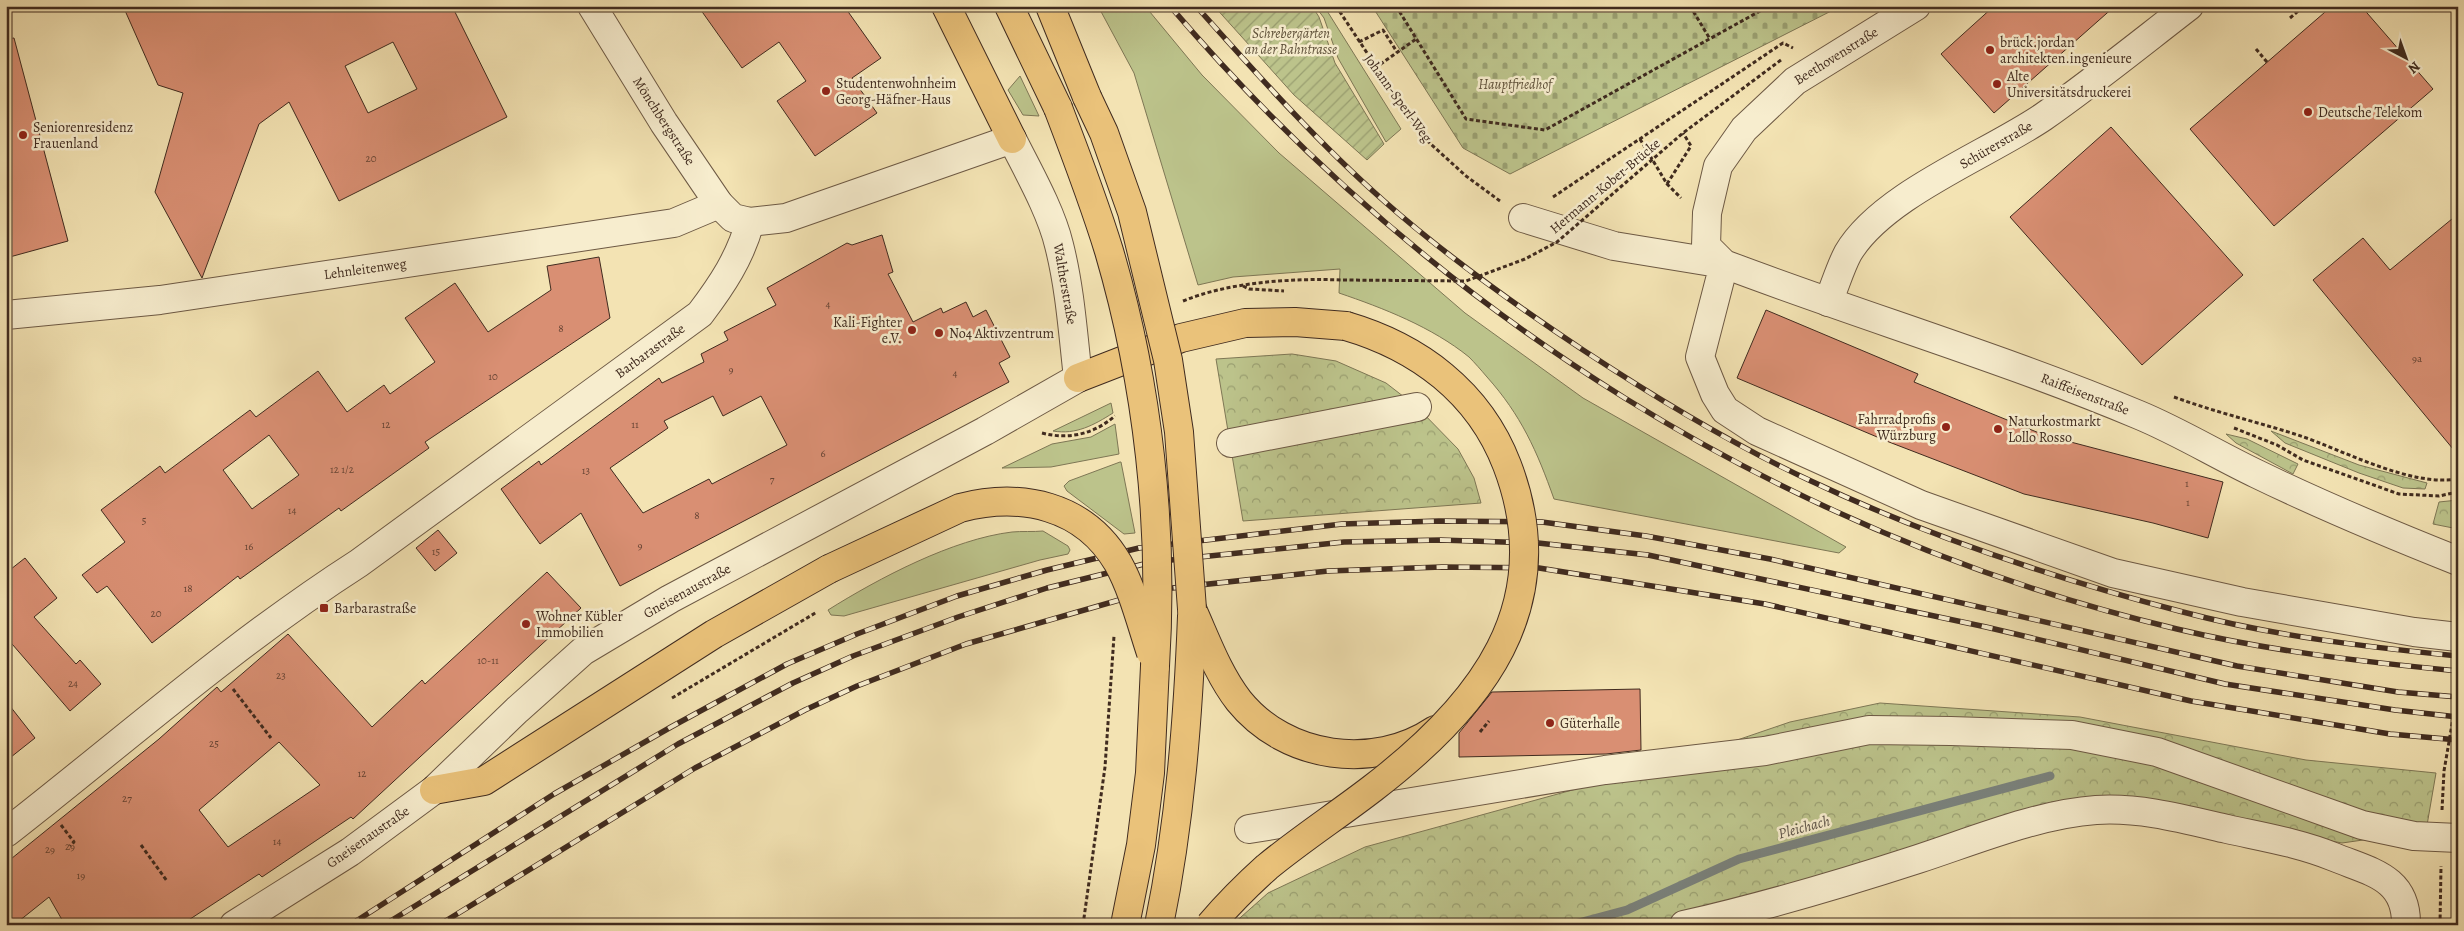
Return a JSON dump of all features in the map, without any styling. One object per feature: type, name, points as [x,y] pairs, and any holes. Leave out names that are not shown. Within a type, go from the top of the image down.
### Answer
[{"type":"main road","points":[[946,6],[1012,139]]},
{"type":"main road","points":[[1010,6],[1058,108],[1086,179],[1109,252],[1128,325],[1142,400],[1152,476],[1157,552],[1158,628],[1150,773],[1126,925]]},
{"type":"main road","points":[[1050,6],[1087,97],[1104,133],[1132,212],[1168,360],[1185,487],[1192,609],[1188,718],[1174,842],[1160,925]]},
{"type":"main road","points":[[1078,378],[1114,362],[1181,338],[1245,323],[1295,322],[1346,326],[1374,334],[1402,347],[1427,362],[1451,382],[1489,428],[1503,454],[1514,482],[1521,513],[1524,545],[1522,577],[1516,608],[1506,638],[1492,667],[1474,693],[1453,717],[1421,748],[1374,787],[1268,866],[1232,899],[1210,925]]},
{"type":"main road","points":[[434,790],[484,781],[714,634],[829,569],[960,508],[983,502],[1006,500],[1030,502],[1075,520],[1091,532],[1117,562],[1126,580],[1156,666]]},
{"type":"main road","points":[[1192,609],[1226,682],[1240,702],[1269,728],[1296,743],[1318,750],[1341,754],[1366,754],[1389,750],[1412,742],[1433,731],[1453,717]]},
{"type":"street","name":"Mönchbergstraße","points":[[592,6],[664,123],[719,204],[733,218],[750,222]]},
{"type":"street","name":"Beethovenstraße","points":[[1916,6],[1795,81],[1744,128],[1718,166],[1707,213],[1715,255],[1700,357],[1725,410],[1757,431],[1921,505],[2113,572],[2242,602],[2414,632],[2455,637]]},
{"type":"street","name":"Schürerstraße","points":[[1828,302],[1849,253],[1876,220],[1928,184],[2007,140],[2044,116],[2189,6]]},
{"type":"street","points":[[750,222],[786,218],[1012,139]]},
{"type":"street","name":"Waltherstraße","points":[[1012,139],[1037,189],[1059,244],[1078,378]]},
{"type":"street","name":"Lehnleitenweg","points":[[6,315],[160,300],[674,223],[719,204]]},
{"type":"street","points":[[1523,218],[1614,246],[1715,255]]},
{"type":"street","name":"Barbarastraße","points":[[6,833],[213,665],[314,592],[359,563],[700,314],[726,279],[743,245],[750,222]]},
{"type":"street","name":"Raiffeisenstraße","points":[[1715,255],[1828,302],[1991,359],[2152,420],[2180,432],[2233,463],[2358,522],[2458,561]]},
{"type":"street","name":"Gneisenaustraße","points":[[234,925],[350,852],[434,790],[517,710],[583,651],[670,599],[970,439],[1078,378]]},
{"type":"street","points":[[1231,443],[1417,406]]},
{"type":"street","points":[[1249,830],[1605,770],[1765,751],[1869,730],[2072,735],[2147,750],[2362,825],[2414,836],[2458,838]]},
{"type":"street","points":[[1684,925],[1767,904],[1917,860],[1989,835],[2064,814],[2095,810],[2132,810],[2314,850],[2388,880],[2401,894],[2407,912],[2406,925]]},
{"type":"street","points":[[1735,925],[1767,904]]},
{"type":"path","name":"Johann-Sperl-Weg","points":[[1336,6],[1375,68],[1422,136],[1466,176],[1523,218]]},
{"type":"path","points":[[1396,6],[1466,119],[1545,130],[1769,6]]},
{"type":"path","points":[[1690,6],[1710,39]]},
{"type":"path","points":[[2290,18],[2304,6]]},
{"type":"path","points":[[1359,42],[1383,30],[1397,52]]},
{"type":"path","points":[[1375,68],[1416,39]]},
{"type":"path","points":[[1523,218],[1783,43],[1796,50]]},
{"type":"path","points":[[2256,49],[2267,62]]},
{"type":"path","name":"Hermann-Kober-Brücke","points":[[1180,302],[1243,285],[1317,279],[1466,281],[1525,259],[1557,242],[1683,134],[1780,60]]},
{"type":"path","points":[[1667,184],[1691,146],[1683,134]]},
{"type":"path","points":[[1640,139],[1667,184],[1677,196],[1707,213]]},
{"type":"path","points":[[2152,420],[2161,392],[2222,414],[2298,435],[2370,462],[2428,480],[2458,479]]},
{"type":"path","points":[[1040,432],[1056,436],[1081,435],[1106,423],[1116,415],[1116,408]]},
{"type":"path","points":[[2225,426],[2245,431],[2277,445],[2303,460],[2399,494],[2431,496],[2458,492]]},
{"type":"path","points":[[1083,925],[1104,767],[1114,627]]},
{"type":"path","points":[[228,683],[271,738]]},
{"type":"path","points":[[1477,734],[1494,714]]},
{"type":"path","points":[[59,824],[74,842],[70,846]]},
{"type":"path","points":[[141,845],[167,881]]},
{"type":"green space","points":[[1098,6],[1145,6],[1202,75],[1279,153],[1465,313],[1583,398],[1846,547],[1839,553],[1554,499],[1534,449],[1519,420],[1499,391],[1474,362],[1455,346],[1407,319],[1339,293],[1340,269],[1233,277],[1198,285],[1134,73]]},
{"type":"green space","name":"Schrebergärten an der Bahntrasse","points":[[1214,6],[1312,6],[1319,17],[1335,63],[1384,144],[1367,160],[1294,95]]},
{"type":"green space","points":[[1315,6],[1324,6],[1401,129],[1386,142],[1338,58],[1324,18]]},
{"type":"green space","name":"Hauptfriedhof","points":[[1372,6],[1841,6],[1510,174],[1463,148]]},
{"type":"green space","points":[[1020,76],[1039,116],[1023,115],[1008,90]]},
{"type":"green space","points":[[1292,354],[1336,361],[1386,383],[1417,407],[1458,449],[1474,478],[1481,503],[1243,521],[1216,359]]},
{"type":"green space","points":[[1111,403],[1113,413],[1092,425],[1069,432],[1053,431]]},
{"type":"green space","points":[[1115,424],[1119,454],[1051,467],[1002,468],[1052,444],[1091,437]]},
{"type":"green space","points":[[2271,431],[2359,465],[2427,483],[2425,489],[2403,488],[2359,473],[2285,443]]},
{"type":"green space","points":[[2226,434],[2247,439],[2298,464],[2293,474],[2236,443]]},
{"type":"green space","points":[[1121,462],[1135,533],[1124,534],[1067,491],[1064,486],[1069,481]]},
{"type":"green space","points":[[2458,500],[2458,529],[2433,524],[2439,502]]},
{"type":"green space","points":[[1043,531],[1068,546],[1070,550],[1068,554],[1040,560],[844,616],[831,615],[828,610],[870,585],[941,551],[989,536],[1012,532]]},
{"type":"green space","points":[[1880,703],[2080,717],[2306,760],[2436,773],[2426,831],[2342,843],[2113,799],[2052,802],[1736,905],[1649,925],[1232,925],[1268,893],[1365,847],[1667,764],[1790,722]]},
{"type":"building","points":[[123,6],[452,6],[507,117],[339,201],[289,102],[259,124],[202,278],[155,192],[183,93],[158,85]],"holes":[[[393,42],[417,89],[368,113],[345,66]]]},
{"type":"building","name":"Studentenwohnheim Georg-Häfner-Haus","points":[[698,6],[844,6],[881,58],[852,78],[877,113],[815,156],[777,101],[806,81],[779,42],[742,68]]},
{"type":"building","name":"Alte Universitätsdruckerei","points":[[1994,6],[2115,6],[1994,113],[1941,54]]},
{"type":"building","name":"Deutsche Telekom","points":[[2332,6],[2361,6],[2433,89],[2274,226],[2190,129]]},
{"type":"building","name":"Seniorenresidenz Frauenland","points":[[14,38],[68,241],[6,258],[6,39]]},
{"type":"building","points":[[2111,127],[2243,275],[2142,365],[2010,217]]},
{"type":"building","points":[[2458,214],[2458,455],[2313,280],[2363,238],[2390,270]]},
{"type":"building","points":[[882,235],[893,272],[888,274],[913,322],[941,308],[943,313],[966,302],[973,317],[986,310],[1010,357],[999,363],[1009,382],[620,586],[581,513],[540,544],[501,489],[539,461],[541,465],[659,378],[662,383],[704,362],[701,354],[728,340],[724,332],[776,305],[767,288],[847,243],[852,245]],"holes":[[[713,396],[723,416],[761,396],[787,445],[712,484],[709,479],[643,513],[610,468],[668,428],[664,421]]]},
{"type":"building","points":[[599,257],[610,318],[425,442],[429,448],[341,511],[339,508],[240,579],[238,576],[152,643],[107,586],[97,593],[82,575],[125,542],[101,510],[160,466],[165,473],[250,410],[256,417],[318,371],[347,412],[384,385],[390,394],[435,362],[405,318],[455,283],[488,332],[551,290],[547,266]],"holes":[[[269,435],[299,475],[252,509],[223,470]]]},
{"type":"building","points":[[1766,310],[1918,374],[1914,382],[2044,435],[2223,482],[2208,538],[2153,523],[2024,494],[1889,442],[1737,378]]},
{"type":"building","points":[[438,530],[457,553],[435,571],[416,548]]},
{"type":"building","points":[[25,558],[57,598],[34,617],[76,664],[80,660],[101,684],[70,711],[6,637],[6,573]]},
{"type":"building","points":[[547,572],[581,608],[353,819],[351,817],[262,877],[259,874],[181,925],[65,925],[49,897],[14,925],[6,925],[6,863],[159,739],[217,687],[221,692],[288,634],[372,727],[422,680],[425,684]],"holes":[[[279,742],[320,785],[228,847],[199,810]]]},
{"type":"building","name":"Güterhalle","points":[[1640,689],[1641,750],[1606,754],[1459,757],[1459,733],[1492,692]]},
{"type":"building","points":[[6,701],[35,738],[6,761]]},
{"type":"waterway","name":"Pleichach","points":[[1571,925],[1627,910],[1739,859],[2050,776]]},
{"type":"railway","points":[[1170,6],[1273,117],[1383,220],[1500,314],[1624,398],[1755,472],[1890,535],[2031,588],[2177,629],[2246,644],[2352,660],[2458,671]]},
{"type":"railway","points":[[1196,6],[1334,155],[1384,201],[1456,260],[1506,297],[1638,386],[1723,436],[1781,467],[1856,501],[1947,538],[2041,571],[2136,599],[2251,628],[2389,649],[2458,656]]},
{"type":"railway","points":[[350,925],[554,794],[671,727],[787,664],[857,634],[957,596],[1047,570],[1139,548],[1342,524],[1439,521],[1542,522],[1646,536],[1770,559],[2237,666],[2398,692],[2458,697]]},
{"type":"railway","points":[[384,925],[678,744],[793,683],[853,656],[958,617],[1047,588],[1152,562],[1344,542],[1440,540],[1538,543],[1648,555],[1986,627],[2225,684],[2395,710],[2458,717]]},
{"type":"railway","points":[[439,925],[695,768],[805,710],[857,686],[966,644],[1154,590],[1328,571],[1442,567],[1539,568],[1765,604],[2191,701],[2390,734],[2458,740]]},
{"type":"place","name":"brück.jordan architekten.ingenieure","points":[[1990,50]]},
{"type":"place","name":"Alte Universitätsdruckerei","points":[[1997,84]]},
{"type":"place","name":"Studentenwohnheim Georg-Häfner-Haus","points":[[826,91]]},
{"type":"place","name":"Deutsche Telekom","points":[[2308,112]]},
{"type":"place","name":"Seniorenresidenz Frauenland","points":[[23,135]]},
{"type":"place","name":"Kali-Fighter e.V.","points":[[912,330]]},
{"type":"place","name":"No4 Aktivzentrum","points":[[939,333]]},
{"type":"place","name":"Fahrradprofis Würzburg","points":[[1946,427]]},
{"type":"place","name":"Naturkostmarkt Lollo Rosso","points":[[1998,429]]},
{"type":"place","name":"Barbarastraße","points":[[324,608]]},
{"type":"place","name":"Wohner Kübler Immobilien","points":[[526,624]]},
{"type":"place","name":"Güterhalle","points":[[1550,723]]}]
